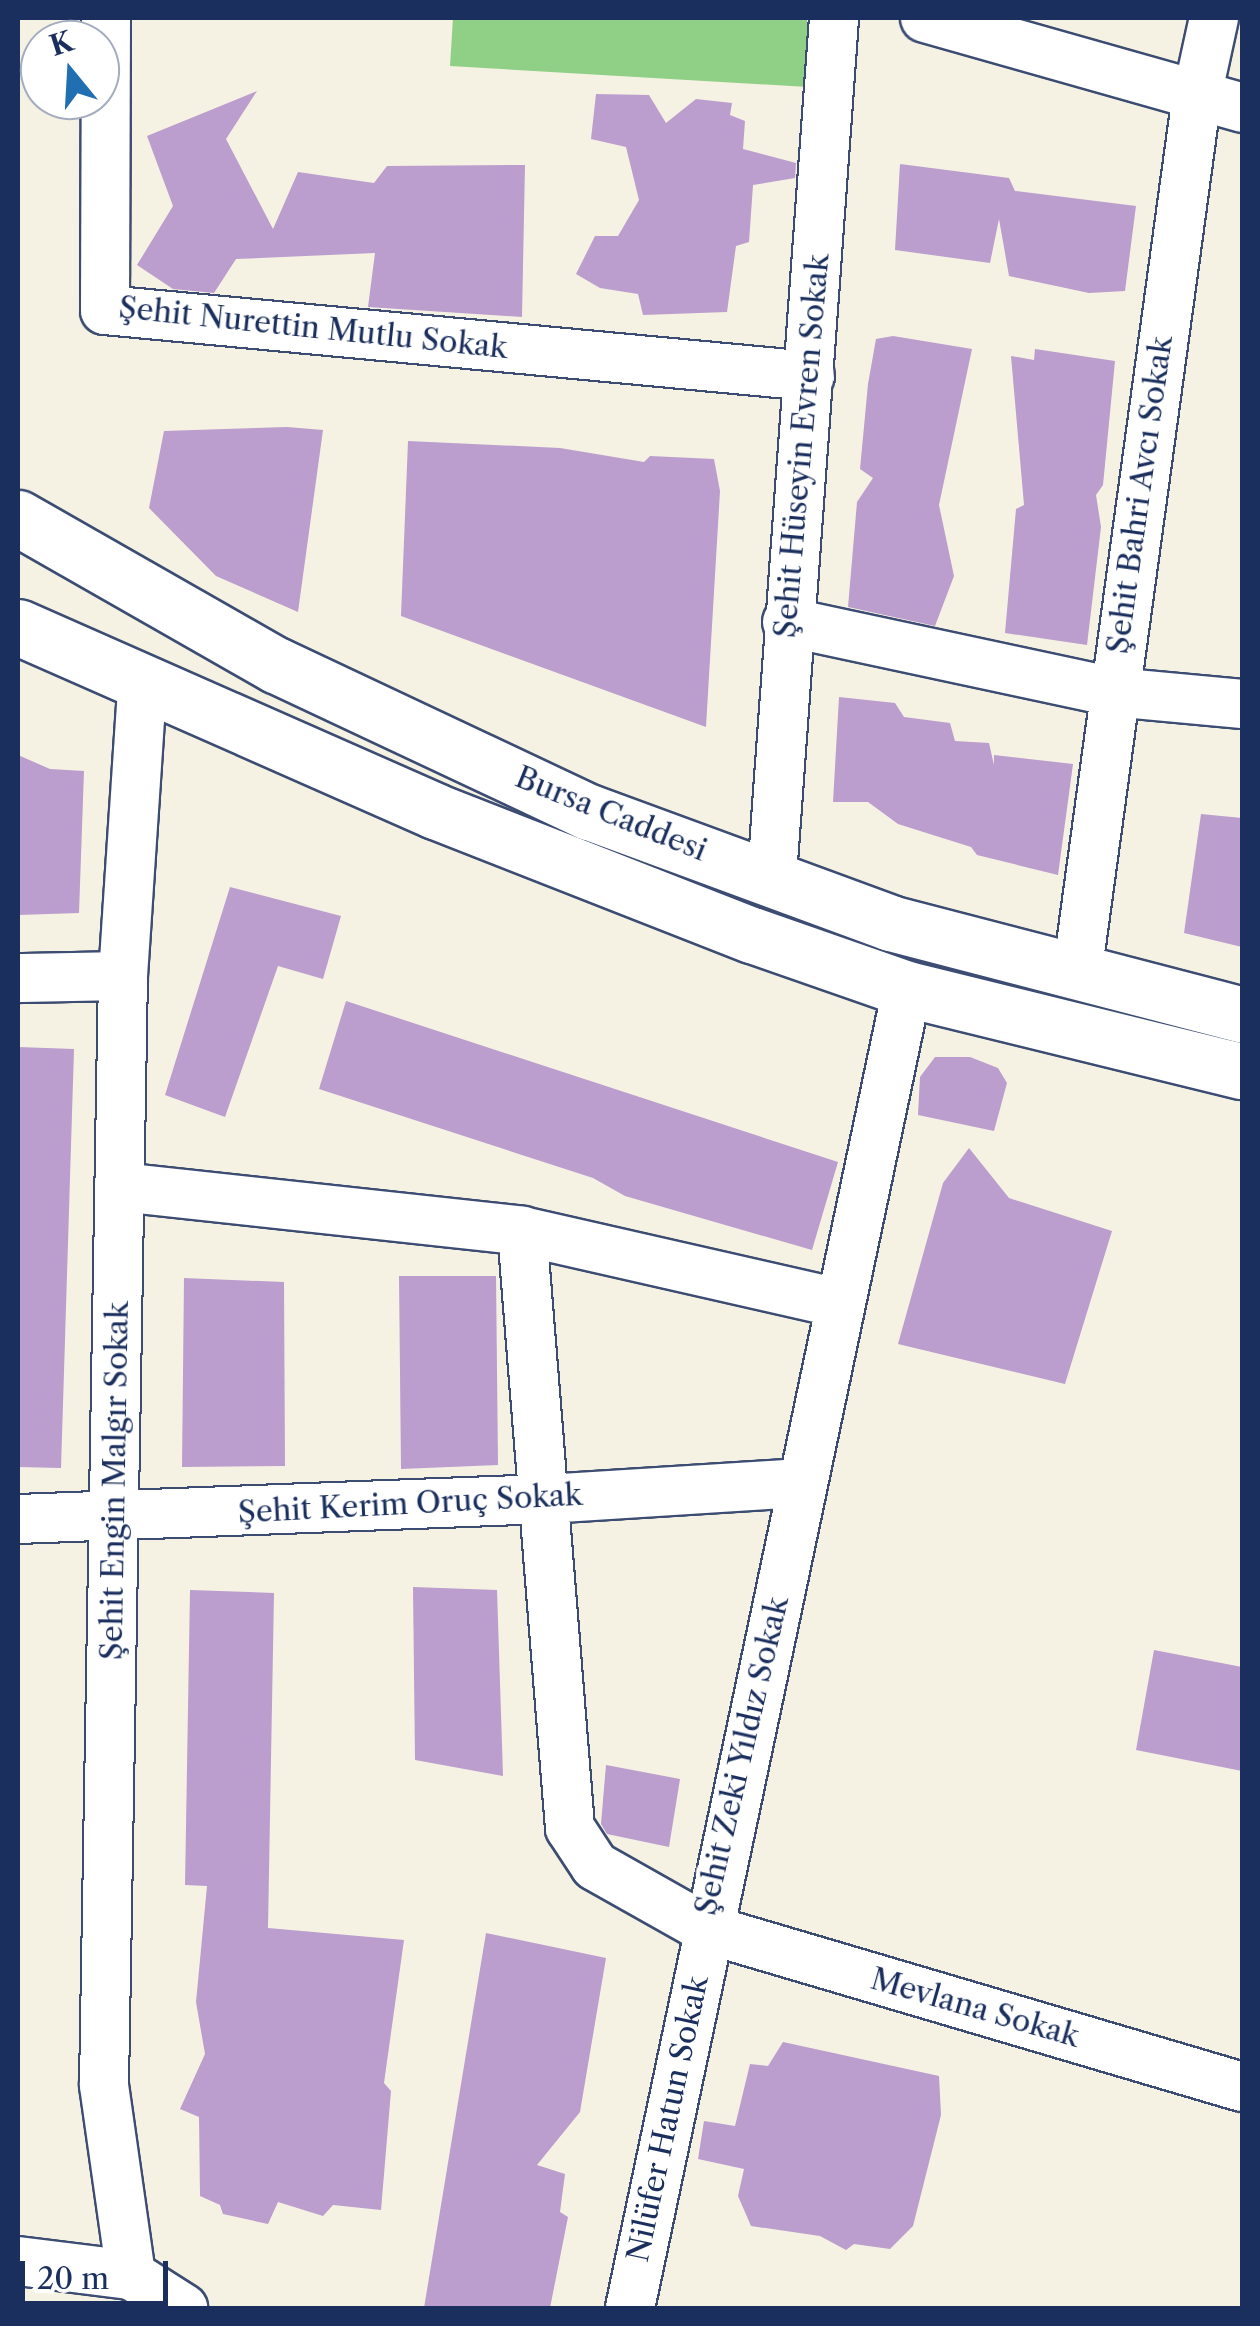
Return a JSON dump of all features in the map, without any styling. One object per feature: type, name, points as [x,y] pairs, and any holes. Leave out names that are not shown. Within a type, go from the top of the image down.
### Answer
[{"type":"main road","name":"Bursa Caddesi","points":[[18,518],[276,665],[589,812],[772,875],[890,923],[1242,1014]]},
{"type":"main road","name":"Bursa Caddesi","points":[[18,627],[142,687],[573,869],[907,988],[1242,1070]]},
{"type":"street","name":"Şehit Nurettin Mutlu Sokak","points":[[106,18],[106,310],[810,376]]},
{"type":"street","name":"Şehit Hüseyin Evren Sokak","points":[[772,875],[787,622],[810,376],[834,18]]},
{"type":"street","points":[[925,18],[1242,108]]},
{"type":"street","name":"Şehit Bahri Avcı Sokak","points":[[1077,974],[1112,692],[1197,96],[1214,18]]},
{"type":"street","points":[[787,622],[1112,692],[1242,704]]},
{"type":"street","name":"Şehit Engin Malgır Sokak","points":[[130,2274],[104,2085],[123,976],[142,687]]},
{"type":"street","points":[[18,978],[123,976]]},
{"type":"street","name":"Şehit Zeki Yıldız Sokak","points":[[522,1231],[570,1828],[595,1866],[707,1929],[907,988]]},
{"type":"street","points":[[120,1187],[522,1231],[840,1302]]},
{"type":"street","name":"Şehit Kerim Oruç Sokak","points":[[18,1519],[546,1500],[803,1482]]},
{"type":"street","name":"Mevlana Sokak","points":[[707,1929],[1242,2087]]},
{"type":"street","name":"Nilüfer Hatun Sokak","points":[[630,2308],[707,1929]]},
{"type":"street","points":[[18,2262],[130,2274],[183,2308]]},
{"type":"green space","points":[[453,18],[807,18],[808,87],[450,66]]},
{"type":"building","points":[[257,91],[226,139],[273,229],[298,172],[374,183],[387,166],[525,165],[522,317],[368,307],[375,253],[236,259],[214,293],[173,289],[137,265],[173,206],[147,136]]},
{"type":"building","points":[[596,94],[649,95],[666,123],[696,99],[732,103],[730,115],[745,121],[743,149],[796,163],[795,178],[753,185],[749,242],[736,246],[727,312],[643,315],[638,294],[600,288],[576,274],[595,236],[618,236],[639,200],[626,147],[591,139]]},
{"type":"building","points":[[900,164],[1009,178],[1015,191],[1136,206],[1125,291],[1089,293],[1009,276],[999,219],[990,263],[895,250]]},
{"type":"building","points":[[893,336],[972,349],[939,505],[954,576],[935,626],[848,607],[857,502],[873,478],[860,469],[868,384],[876,339]]},
{"type":"building","points":[[1035,349],[1115,361],[1103,485],[1096,495],[1101,527],[1087,645],[1005,633],[1016,509],[1024,505],[1011,356],[1034,360]]},
{"type":"building","points":[[287,427],[323,430],[298,612],[216,576],[149,508],[164,431]]},
{"type":"building","points":[[408,441],[560,448],[644,462],[650,456],[714,459],[720,491],[706,727],[401,616]]},
{"type":"building","points":[[839,697],[895,703],[904,717],[950,723],[955,741],[989,743],[994,765],[994,755],[1073,764],[1058,875],[977,855],[971,847],[898,824],[868,802],[833,802]]},
{"type":"building","points":[[18,755],[50,769],[84,771],[79,913],[18,915]]},
{"type":"building","points":[[1201,814],[1242,818],[1242,947],[1184,933]]},
{"type":"building","points":[[230,887],[341,916],[323,979],[278,966],[225,1117],[165,1095]]},
{"type":"building","points":[[346,1001],[838,1162],[812,1250],[625,1196],[593,1178],[319,1089]]},
{"type":"building","points":[[18,1047],[74,1049],[61,1468],[18,1467]]},
{"type":"building","points":[[935,1057],[970,1057],[998,1068],[1007,1083],[994,1131],[918,1115],[920,1077]]},
{"type":"building","points":[[969,1148],[1009,1198],[1112,1231],[1065,1384],[898,1344],[943,1183]]},
{"type":"building","points":[[399,1276],[496,1276],[498,1465],[401,1469]]},
{"type":"building","points":[[184,1278],[284,1282],[285,1466],[182,1467]]},
{"type":"building","points":[[413,1587],[497,1590],[503,1776],[415,1760]]},
{"type":"building","points":[[190,1590],[274,1593],[268,1928],[404,1940],[384,2083],[391,2091],[381,2210],[333,2205],[323,2216],[278,2202],[268,2224],[223,2214],[220,2205],[200,2196],[199,2117],[180,2109],[205,2054],[196,2002],[207,1886],[185,1885]]},
{"type":"building","points":[[1154,1650],[1242,1667],[1242,1771],[1136,1750]]},
{"type":"building","points":[[606,1765],[680,1779],[669,1847],[607,1834],[601,1824]]},
{"type":"building","points":[[486,1933],[606,1958],[580,2112],[537,2165],[565,2174],[560,2212],[568,2217],[550,2308],[424,2308]]},
{"type":"building","points":[[783,2042],[939,2076],[941,2115],[913,2226],[890,2249],[854,2244],[846,2250],[820,2236],[751,2226],[738,2196],[744,2169],[698,2159],[704,2121],[735,2126],[750,2064],[768,2066]]}]
